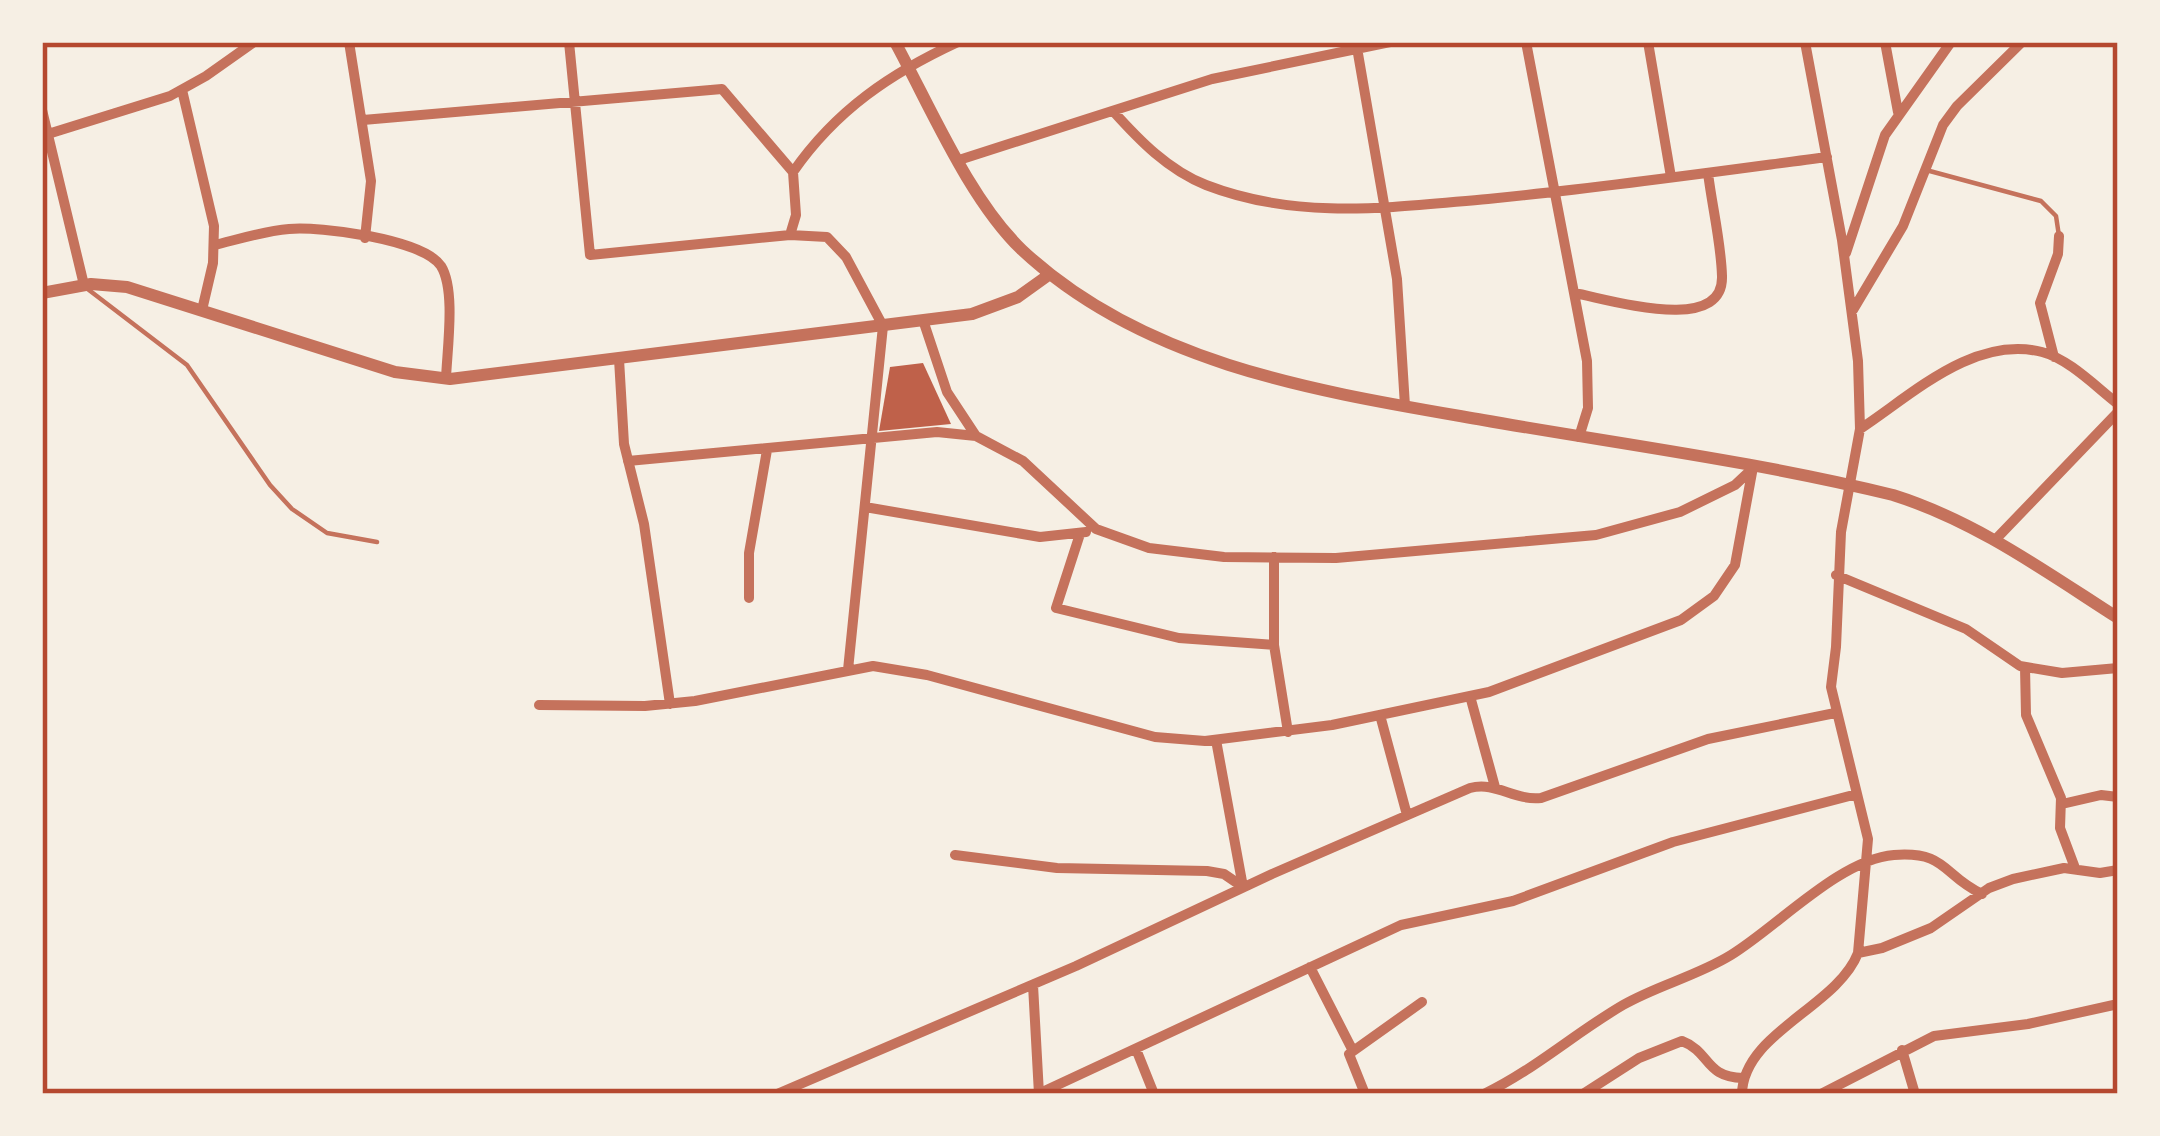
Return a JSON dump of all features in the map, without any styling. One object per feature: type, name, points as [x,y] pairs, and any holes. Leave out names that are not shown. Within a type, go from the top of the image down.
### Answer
[{"type":"street","points":[[48,134],[130,111],[182,90],[254,42]]},
{"type":"street","points":[[349,42],[371,181],[365,238]]},
{"type":"street","points":[[569,42],[590,255],[790,236],[827,237],[846,256],[883,326],[848,670]]},
{"type":"street","points":[[895,42],[982,203],[1050,274],[1105,312],[1182,347],[1274,379],[1851,485],[1921,504],[1996,540],[2118,618]]},
{"type":"street","points":[[794,172],[851,106],[908,66],[958,42]]},
{"type":"street","points":[[959,160],[1212,79],[1357,45],[1390,42]]},
{"type":"street","points":[[1526,42],[1590,387],[1579,437]]},
{"type":"street","points":[[1648,42],[1671,177]]},
{"type":"street","points":[[1742,1094],[1743,1078],[1755,1057],[1850,969],[1858,953],[1868,862],[1867,828],[1831,687],[1836,575],[1860,428],[1853,310],[1805,42]]},
{"type":"street","points":[[1885,42],[1898,112]]},
{"type":"street","points":[[1845,256],[1875,154],[1898,112],[1951,42]]},
{"type":"street","points":[[1853,310],[1903,226],[1938,136],[1957,106],[2022,42]]},
{"type":"street","points":[[1357,45],[1402,321],[1405,406]]},
{"type":"street","points":[[363,120],[722,89],[794,172],[796,215],[790,236]]},
{"type":"street","points":[[182,90],[210,200],[215,245],[202,310]]},
{"type":"street","points":[[42,110],[84,285]]},
{"type":"street","points":[[1113,111],[1154,152],[1201,183],[1294,207],[1346,211],[1555,193],[1827,157]]},
{"type":"street","points":[[1574,293],[1690,312],[1709,306],[1722,276],[1708,172]]},
{"type":"street","points":[[42,186],[59,182]]},
{"type":"street","points":[[215,245],[287,229],[325,230],[420,249],[441,267],[448,294],[446,379]]},
{"type":"street","points":[[2054,357],[2040,303],[2058,254],[2059,236]]},
{"type":"street","points":[[42,293],[84,285],[127,287],[395,372],[446,379],[883,326],[998,307],[1050,274]]},
{"type":"street","points":[[923,320],[947,392],[976,436]]},
{"type":"street","points":[[1860,428],[1978,354],[2033,351],[2054,357],[2117,415],[1996,540]]},
{"type":"street","points":[[620,359],[621,421],[651,566],[670,704]]},
{"type":"street","points":[[628,461],[937,432],[976,436],[1023,460],[1096,530],[1149,548],[1189,555],[1274,557],[1381,556],[1628,529],[1714,496],[1735,485],[1753,467]]},
{"type":"street","points":[[749,598],[749,553],[767,450]]},
{"type":"street","points":[[539,705],[670,704],[848,670],[894,668],[1155,737],[1216,740],[1380,715],[1527,680],[1667,628],[1714,596],[1735,565],[1753,467]]},
{"type":"street","points":[[865,507],[1040,537],[1096,530]]},
{"type":"street","points":[[1081,534],[1056,608],[1179,638],[1274,645]]},
{"type":"street","points":[[1274,557],[1274,645],[1288,732]]},
{"type":"street","points":[[1836,575],[1966,629],[2025,667],[2062,673],[2118,668]]},
{"type":"street","points":[[2025,667],[2026,716],[2062,804],[2060,829],[2075,868]]},
{"type":"street","points":[[1470,696],[1496,787]]},
{"type":"street","points":[[778,1094],[1478,785],[1522,799],[1541,798],[1693,743],[1835,713]]},
{"type":"street","points":[[1380,715],[1407,815]]},
{"type":"street","points":[[1216,740],[1243,887]]},
{"type":"street","points":[[1033,985],[1039,1094],[1401,925],[1532,896],[1673,842],[1857,794]]},
{"type":"street","points":[[2062,804],[2118,796]]},
{"type":"street","points":[[955,855],[1057,868],[1207,871],[1224,874],[1243,887]]},
{"type":"street","points":[[1484,1094],[1624,1004],[1732,955],[1868,862],[1888,856],[1929,857],[1982,894]]},
{"type":"street","points":[[1858,953],[1931,928],[2013,879],[2075,868],[2100,873],[2118,870]]},
{"type":"street","points":[[1310,967],[1353,1051]]},
{"type":"street","points":[[1365,1094],[1348,1054],[1422,1002]]},
{"type":"street","points":[[1821,1094],[1902,1050],[1957,1030],[2027,1024],[2118,1004]]},
{"type":"street","points":[[1583,1094],[1639,1058],[1682,1041],[1691,1043],[1714,1072],[1743,1078]]},
{"type":"street","points":[[1136,1048],[1154,1094]]},
{"type":"street","points":[[1902,1050],[1915,1094]]},
{"type":"lane","points":[[1926,170],[2041,201],[2056,216],[2059,236]]},
{"type":"lane","points":[[84,285],[188,365],[292,509],[327,533],[377,542]]},
{"type":"building","points":[[923,363],[951,424],[879,431],[890,367]]}]
